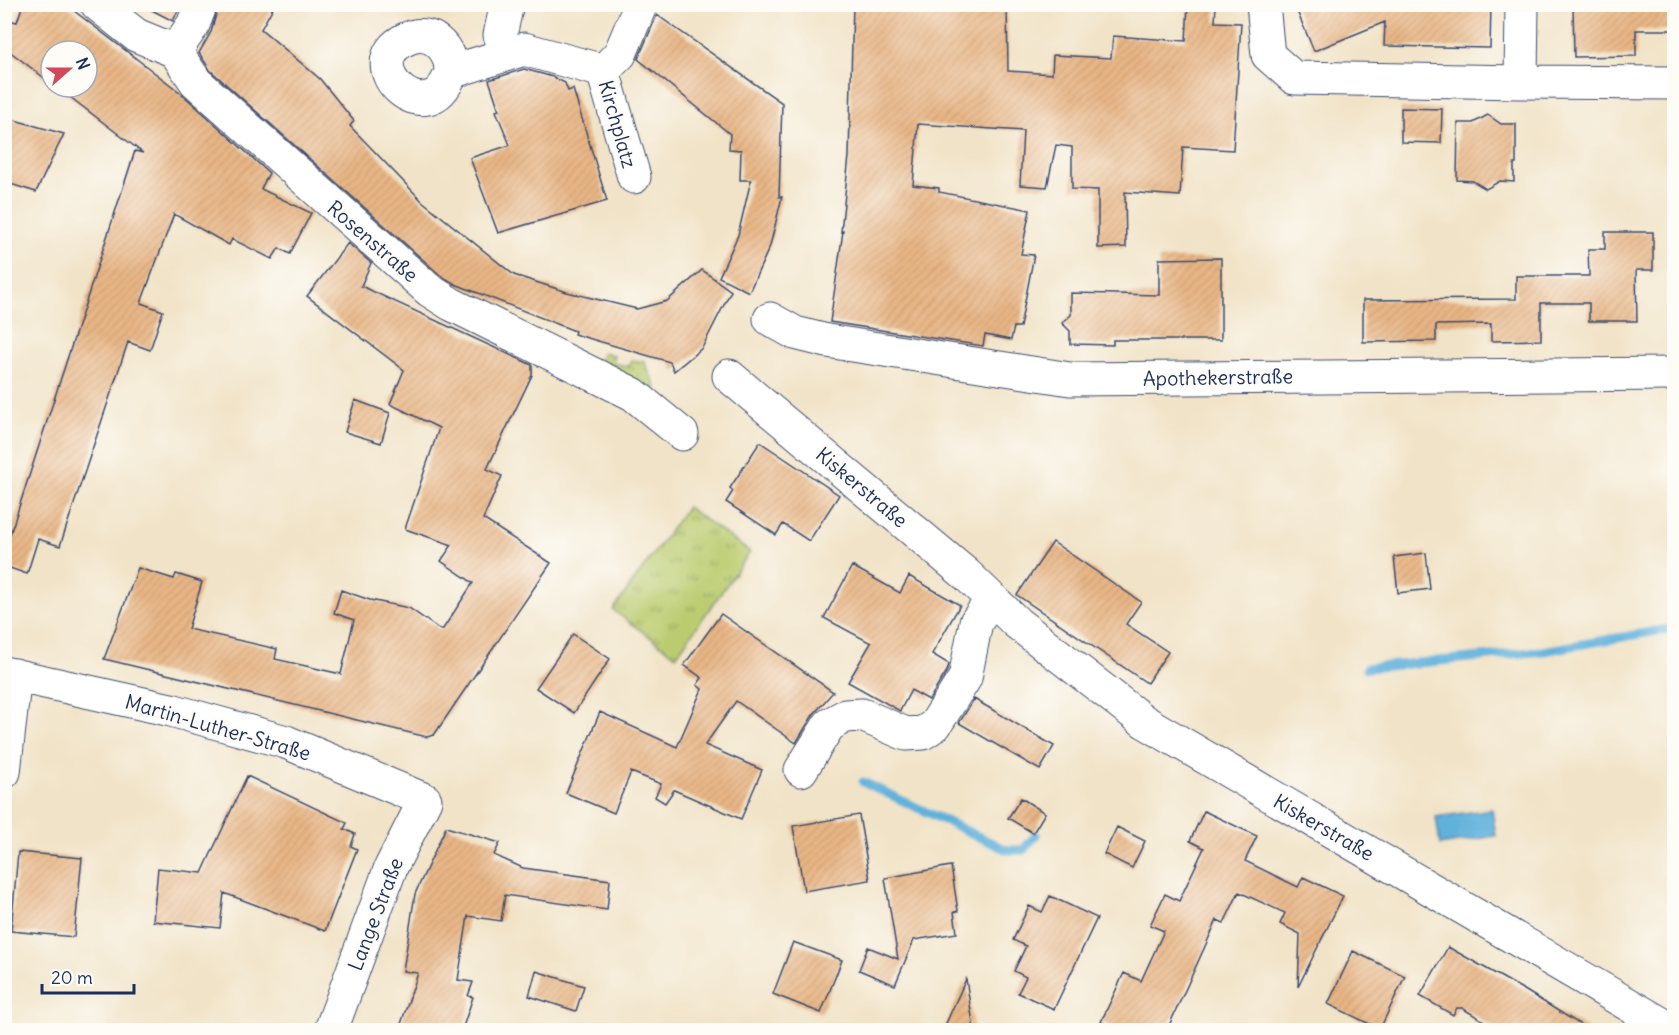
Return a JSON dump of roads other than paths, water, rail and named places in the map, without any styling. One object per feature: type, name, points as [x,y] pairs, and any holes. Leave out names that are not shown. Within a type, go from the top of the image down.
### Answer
[{"type":"street","points":[[97,4],[136,35],[175,51],[193,25],[201,4]]},
{"type":"street","points":[[507,4],[500,34],[507,54]]},
{"type":"street","points":[[1263,4],[1268,55],[1294,78],[1674,83]]},
{"type":"street","points":[[1521,82],[1522,4]]},
{"type":"street","name":"Kirchplatz","points":[[603,71],[620,54],[641,6]]},
{"type":"street","name":"Kirchplatz","points":[[451,72],[524,49],[603,71]]},
{"type":"street","name":"Rosenstraße","points":[[175,51],[196,82],[429,290],[451,304],[633,394],[682,434]]},
{"type":"street","name":"Kirchplatz","points":[[603,71],[634,177]]},
{"type":"street","name":"Apothekerstraße","points":[[770,319],[795,333],[827,341],[1070,380],[1674,374]]},
{"type":"street","name":"Kiskerstraße","points":[[729,376],[967,575],[1017,623],[1145,722],[1672,1030]]},
{"type":"street","points":[[801,770],[829,725],[845,716],[862,715],[906,734],[923,732],[935,725],[965,678],[976,622],[992,600]]},
{"type":"street","points":[[4,772],[10,674]]},
{"type":"street","name":"Martin-Luther-Straße","points":[[10,674],[171,710],[286,742],[425,800]]},
{"type":"street","name":"Lange Straße","points":[[331,1030],[391,867],[425,800]]},
{"type":"water","points":[[1492,809],[1496,836],[1440,845],[1436,817]]},
{"type":"waterway","points":[[1367,668],[1543,651],[1674,628]]},
{"type":"waterway","points":[[863,782],[1007,850],[1023,850],[1036,835]]}]
